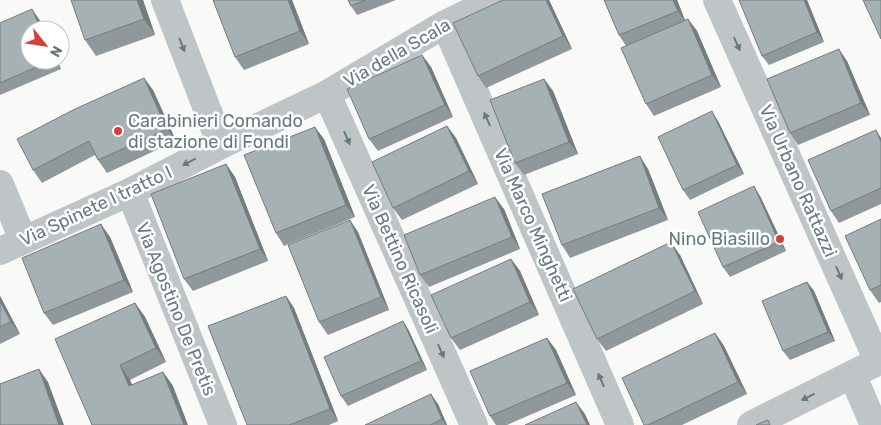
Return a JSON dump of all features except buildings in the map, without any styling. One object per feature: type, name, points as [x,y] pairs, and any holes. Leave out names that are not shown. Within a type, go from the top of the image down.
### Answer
[{"type":"street","points":[[165,0],[221,145]]},
{"type":"street","name":"Via della Scala","points":[[327,94],[445,24],[495,0]]},
{"type":"street","name":"Via Urbano Rattazzi","points":[[717,0],[880,361]]},
{"type":"street","name":"Via Marco Minghetti","points":[[445,24],[620,425]]},
{"type":"street","name":"Via Spinete I tratto I","points":[[12,246],[130,192],[221,145],[327,94]]},
{"type":"street","name":"Via Bettino Ricasoli","points":[[327,94],[474,425]]},
{"type":"street","points":[[0,184],[12,246]]},
{"type":"street","name":"Via Agostino De Pretis","points":[[130,192],[223,425]]},
{"type":"street","points":[[769,421],[852,374],[880,361]]},
{"type":"street","points":[[852,374],[874,425]]},
{"type":"place","name":"Carabinieri Comando di stazione di Fondi","points":[[118,131]]},
{"type":"place","name":"Nino Biasillo","points":[[780,239]]}]
